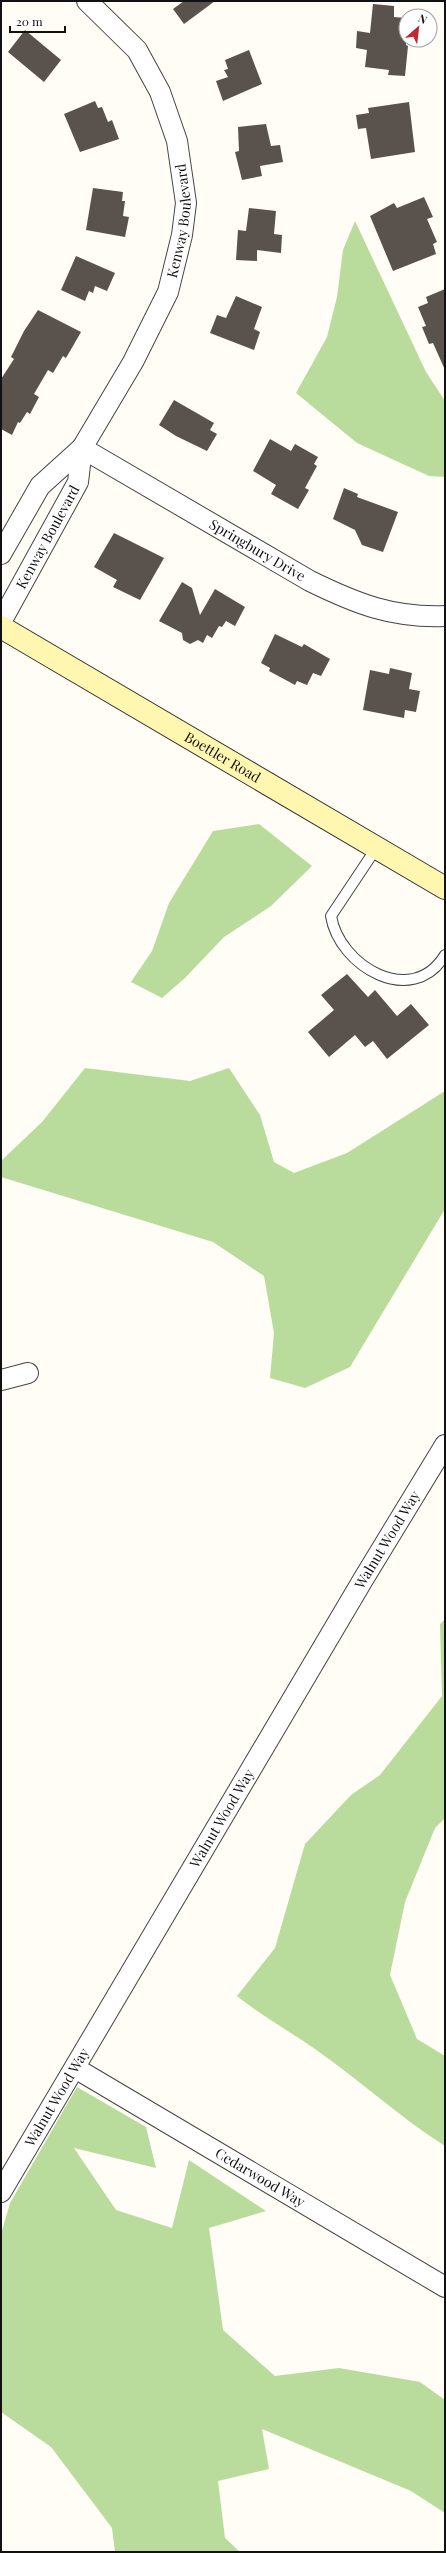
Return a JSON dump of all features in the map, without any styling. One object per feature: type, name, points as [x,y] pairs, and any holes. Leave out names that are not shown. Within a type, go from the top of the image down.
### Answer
[{"type":"street","name":"Kenway Boulevard","points":[[1,554],[40,486],[82,448],[150,330],[168,292],[182,235],[186,203],[177,141],[160,92],[137,50],[87,1]]},
{"type":"street","name":"Kenway Boulevard","points":[[1,622],[78,482],[82,448]]},
{"type":"street","name":"Springbury Drive","points":[[82,448],[310,581],[338,594],[376,610],[429,616],[445,616]]},
{"type":"street","name":"Boettler Road","points":[[1,627],[445,888]]},
{"type":"street","points":[[1,1380],[28,1373]]},
{"type":"street","name":"Walnut Wood Way","points":[[1,2192],[360,1585],[445,1447]]},
{"type":"street","name":"Cedarwood Way","points":[[75,2068],[445,2287]]},
{"type":"lane","points":[[377,847],[331,916],[333,931],[350,954],[372,972],[396,981],[418,979],[439,964],[445,955]]},
{"type":"green space","points":[[355,221],[426,372],[445,401],[445,477],[429,476],[357,443],[296,393],[327,337],[337,297],[343,250]]},
{"type":"green space","points":[[259,824],[312,866],[271,906],[224,937],[185,978],[162,998],[131,982],[152,951],[169,903],[213,831]]},
{"type":"green space","points":[[85,1068],[190,1081],[229,1068],[260,1115],[274,1162],[294,1173],[347,1153],[445,1091],[445,1209],[350,1367],[305,1388],[270,1378],[274,1333],[264,1276],[213,1242],[1,1177],[1,1161],[42,1122]]},
{"type":"green space","points":[[445,1619],[445,1818],[435,1828],[405,1902],[390,1975],[417,2039],[445,2056],[445,2146],[412,2123],[332,2061],[237,1996],[275,1948],[305,1844],[351,1795],[380,1775],[442,1696],[440,1624]]},
{"type":"green space","points":[[77,2087],[146,2127],[156,2168],[74,2148],[116,2210],[172,2228],[189,2160],[266,2211],[209,2228],[223,2330],[275,2376],[339,2368],[420,2382],[445,2400],[445,2513],[411,2491],[262,2429],[269,2469],[218,2481],[225,2538],[240,2552],[115,2552],[112,2528],[51,2447],[1,2412],[1,2234],[10,2203]]},
{"type":"building","points":[[184,1],[215,1],[184,24],[173,9]]},
{"type":"building","points":[[373,4],[394,6],[394,17],[398,17],[398,48],[408,48],[405,76],[388,75],[389,70],[365,67],[367,50],[356,48],[357,31],[370,33]]},
{"type":"building","points":[[25,30],[61,60],[44,82],[8,52]]},
{"type":"building","points":[[249,50],[262,84],[223,101],[216,81],[228,77],[224,70],[228,69],[225,60]]},
{"type":"building","points":[[95,101],[98,108],[102,107],[108,122],[112,120],[119,139],[80,152],[64,114]]},
{"type":"building","points":[[409,102],[415,152],[371,159],[366,128],[358,129],[356,115],[369,113],[368,108]]},
{"type":"building","points":[[266,124],[271,146],[280,145],[283,162],[260,166],[262,176],[242,180],[235,152],[239,151],[238,127]]},
{"type":"building","points":[[93,188],[123,192],[122,201],[125,201],[123,216],[129,217],[125,237],[86,230]]},
{"type":"building","points":[[424,197],[433,217],[427,219],[437,242],[433,244],[436,254],[393,271],[370,216],[394,203],[397,208]]},
{"type":"building","points":[[249,208],[276,211],[274,234],[282,235],[281,253],[257,250],[257,261],[236,260],[238,230],[246,231]]},
{"type":"building","points":[[76,256],[115,273],[107,291],[95,286],[93,293],[89,291],[85,301],[61,290]]},
{"type":"building","points":[[445,289],[445,370],[433,343],[429,344],[422,327],[426,326],[418,307],[428,303],[426,297]]},
{"type":"building","points":[[236,296],[262,307],[254,329],[260,332],[254,350],[210,333],[217,315],[226,318]]},
{"type":"building","points":[[38,310],[81,332],[66,358],[63,356],[53,373],[48,370],[34,394],[39,397],[30,414],[27,412],[20,423],[18,422],[12,435],[1,429],[1,379],[14,359],[11,357],[24,331]]},
{"type":"building","points":[[174,400],[214,423],[210,430],[217,434],[207,451],[176,436],[159,425]]},
{"type":"building","points":[[270,439],[291,451],[295,444],[318,457],[314,464],[317,466],[305,488],[309,490],[298,509],[271,494],[276,485],[253,471]]},
{"type":"building","points":[[344,488],[358,494],[357,497],[398,512],[383,552],[362,545],[355,530],[333,519]]},
{"type":"building","points":[[114,533],[164,558],[140,600],[113,587],[117,580],[94,567]]},
{"type":"building","points":[[182,582],[192,588],[200,615],[215,589],[245,607],[235,626],[226,621],[222,627],[219,626],[212,638],[207,635],[203,643],[198,640],[190,644],[183,640],[182,633],[159,621]]},
{"type":"building","points":[[275,634],[302,647],[304,644],[330,659],[321,676],[313,673],[307,685],[297,681],[295,685],[269,671],[270,668],[261,663]]},
{"type":"building","points":[[390,668],[412,673],[409,689],[420,691],[416,712],[405,710],[404,718],[363,710],[370,670],[389,674]]},
{"type":"building","points":[[347,974],[368,997],[375,990],[397,1016],[411,1004],[429,1025],[387,1059],[373,1041],[365,1047],[355,1035],[329,1057],[308,1032],[334,1010],[321,995]]}]
